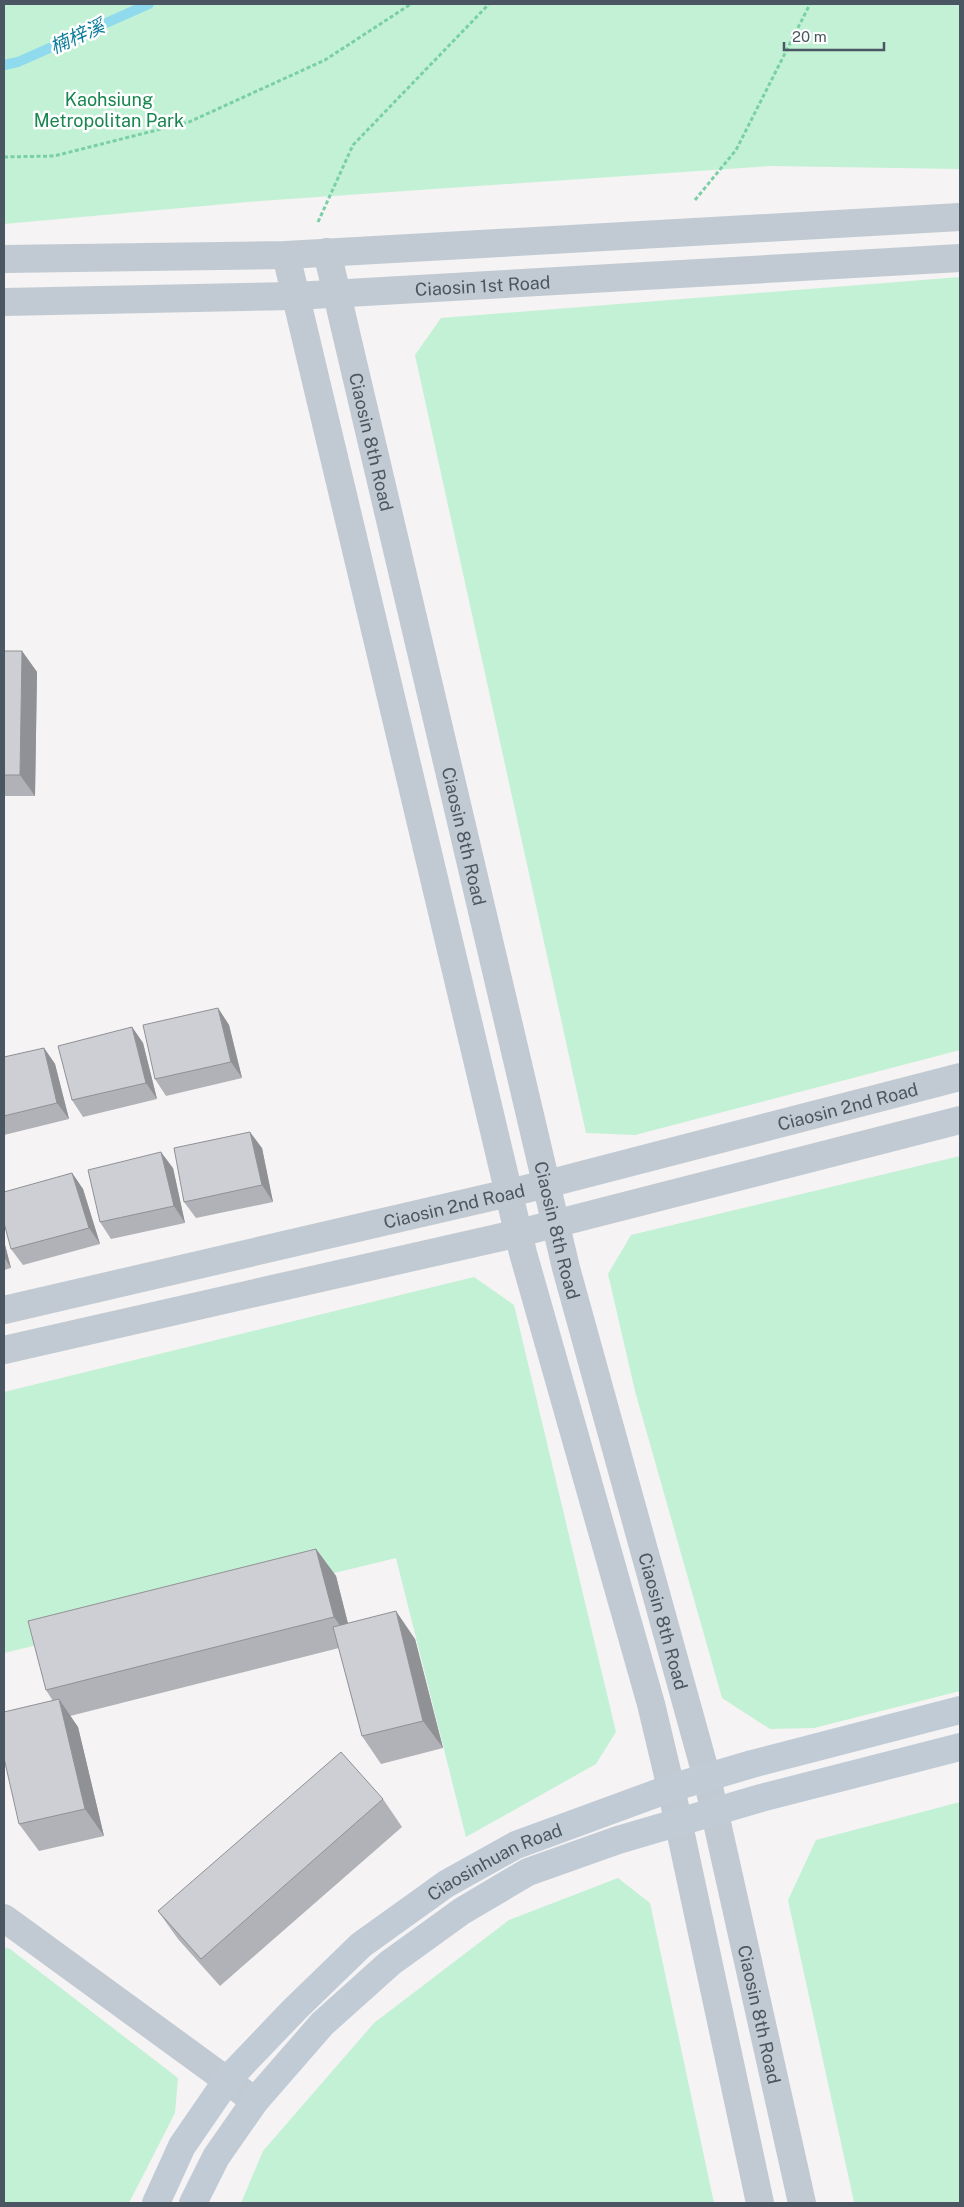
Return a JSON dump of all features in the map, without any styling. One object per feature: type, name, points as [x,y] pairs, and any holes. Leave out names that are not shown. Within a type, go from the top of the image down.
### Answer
[{"type":"street","points":[[4,259],[286,255],[960,218]]},
{"type":"street","name":"Ciaosin 8th Road","points":[[327,252],[566,1268],[707,1778],[802,2203]]},
{"type":"street","name":"Ciaosin 8th Road","points":[[286,255],[519,1233],[651,1704],[679,1822],[760,2203]]},
{"type":"street","name":"Ciaosin 1st Road","points":[[4,302],[295,296],[960,258]]},
{"type":"street","name":"Ciaosin 2nd Road","points":[[4,1310],[547,1184],[960,1077]]},
{"type":"street","points":[[4,1350],[519,1233],[960,1120]]},
{"type":"street","name":"Ciaosinhuan Road","points":[[156,2203],[182,2146],[228,2079],[295,2009],[361,1945],[446,1884],[516,1844],[671,1788],[960,1710]]},
{"type":"street","name":"Ciaosinhuan Road","points":[[193,2203],[216,2157],[255,2101],[322,2024],[390,1963],[462,1911],[528,1872],[618,1840],[715,1811],[960,1747]]},
{"type":"street","points":[[4,1918],[228,2079],[255,2101]]},
{"type":"path","points":[[4,157],[54,156],[189,122],[325,60],[411,4]]},
{"type":"path","points":[[309,225],[318,223],[353,145],[489,4]]},
{"type":"path","points":[[668,234],[736,150],[810,4]]},
{"type":"green space","name":"Kaohsiung Metropolitan Park","points":[[4,4],[960,4],[960,169],[770,166],[260,201],[4,224]]},
{"type":"green space","points":[[960,277],[960,1050],[635,1135],[586,1133],[415,355],[441,318]]},
{"type":"green space","points":[[960,1156],[960,1691],[814,1728],[770,1729],[722,1698],[635,1391],[608,1274],[631,1235]]},
{"type":"green space","points":[[474,1277],[514,1305],[616,1732],[596,1764],[466,1837],[396,1558],[4,1653],[4,1392]]},
{"type":"green space","points":[[960,1802],[960,2203],[857,2203],[854,2202],[788,1900],[816,1840]]},
{"type":"green space","points":[[618,1878],[650,1903],[714,2203],[241,2203],[263,2151],[374,2023],[509,1920]]},
{"type":"green space","points":[[4,1947],[10,1949],[178,2078],[175,2113],[129,2203],[4,2203]]},
{"type":"building","points":[[4,651],[22,651],[20,775],[4,775]]},
{"type":"building","points":[[218,1008],[231,1062],[155,1079],[143,1025]]},
{"type":"building","points":[[132,1027],[146,1083],[72,1100],[58,1046]]},
{"type":"building","points":[[44,1048],[57,1103],[4,1116],[4,1057]]},
{"type":"building","points":[[250,1132],[262,1185],[184,1202],[174,1148]]},
{"type":"building","points":[[161,1152],[174,1206],[100,1222],[88,1170]]},
{"type":"building","points":[[72,1173],[89,1228],[11,1249],[4,1223],[4,1192]]},
{"type":"building","points":[[316,1549],[334,1617],[46,1690],[28,1621]]},
{"type":"building","points":[[396,1611],[423,1721],[362,1736],[333,1627]]},
{"type":"building","points":[[59,1699],[85,1809],[19,1824],[4,1758],[4,1712]]},
{"type":"building","points":[[341,1752],[383,1799],[201,1959],[158,1911]]},
{"type":"waterway","name":"楠梓溪","points":[[4,65],[18,62],[149,4]]}]
